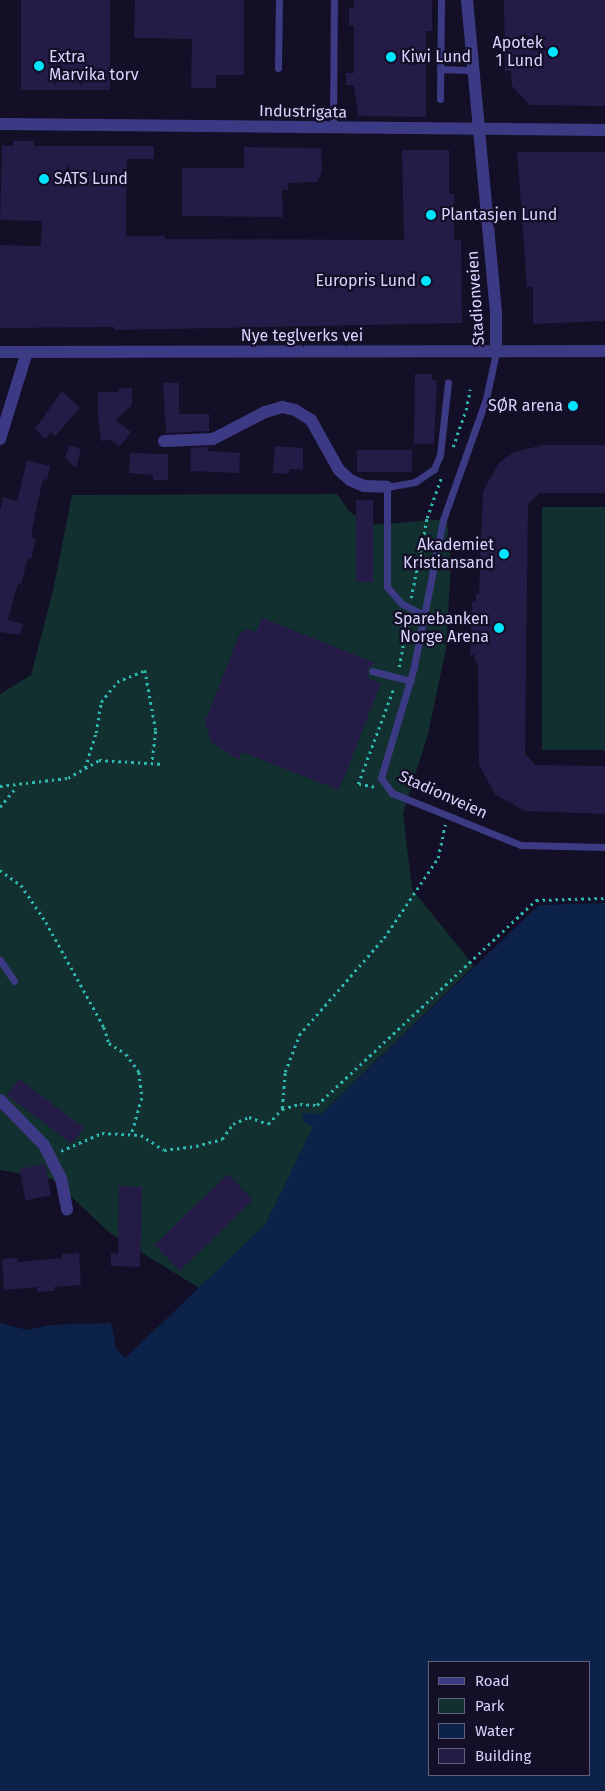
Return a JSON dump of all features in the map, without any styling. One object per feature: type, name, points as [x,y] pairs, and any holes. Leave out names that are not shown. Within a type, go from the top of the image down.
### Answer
[{"type":"street","name":"Stadionveien","points":[[467,0],[474,70],[477,130],[496,313],[496,352]]},
{"type":"street","name":"Industrigata","points":[[0,124],[605,130]]},
{"type":"street","name":"Nye teglverks vei","points":[[0,352],[605,351]]},
{"type":"street","points":[[0,439],[27,352]]},
{"type":"street","points":[[164,441],[213,439],[265,412],[282,407],[295,410],[311,420],[338,470],[350,480],[364,486],[387,487]]},
{"type":"street","points":[[0,1100],[51,1156],[61,1178],[67,1209]]},
{"type":"lane","points":[[278,68],[279,0]]},
{"type":"lane","points":[[332,128],[334,0]]},
{"type":"lane","points":[[440,99],[441,0]]},
{"type":"lane","points":[[440,69],[474,70]]},
{"type":"lane","name":"Stadionveien","points":[[496,352],[480,418],[444,513],[411,681],[382,769],[381,778],[388,790],[521,845],[605,847]]},
{"type":"lane","points":[[424,615],[396,600],[388,587],[387,487],[415,482],[434,469],[440,455],[448,382]]},
{"type":"lane","points":[[372,671],[411,681]]},
{"type":"lane","points":[[0,960],[14,981]]},
{"type":"path","points":[[452,449],[466,410],[470,389]]},
{"type":"path","points":[[388,790],[358,784],[390,702],[427,518],[442,475]]},
{"type":"path","points":[[85,768],[96,733],[102,702],[117,682],[145,670],[156,731],[152,764]]},
{"type":"path","points":[[0,786],[17,786],[68,778],[99,760],[164,764]]},
{"type":"path","points":[[0,807],[17,786]]},
{"type":"path","points":[[282,1109],[285,1072],[299,1035],[384,938],[438,858],[448,814]]},
{"type":"path","points":[[0,870],[21,885],[41,915],[104,1027],[109,1043],[126,1054],[139,1072],[142,1098],[132,1133]]},
{"type":"path","points":[[51,1156],[102,1133],[132,1133],[141,1135],[164,1150],[196,1146],[222,1138],[233,1124],[249,1117],[268,1124],[282,1109],[300,1104],[317,1105],[536,900],[605,898]]},
{"type":"green space","points":[[337,494],[350,512],[370,525],[447,519],[451,564],[446,649],[428,734],[403,813],[412,889],[474,966],[321,1114],[265,1225],[199,1288],[110,1233],[52,1179],[0,1170],[0,694],[31,675],[53,591],[72,495]]},
{"type":"green space","points":[[542,507],[605,507],[605,750],[542,750]]},
{"type":"water","points":[[605,903],[605,1791],[0,1791],[0,1323],[27,1330],[49,1325],[111,1323],[116,1348],[125,1358],[265,1225],[313,1127],[302,1121],[303,1113],[321,1114],[539,905]]},
{"type":"building","points":[[21,0],[110,0],[110,90],[21,90]]},
{"type":"building","points":[[135,0],[244,0],[244,75],[216,75],[216,88],[191,88],[192,39],[134,38]]},
{"type":"building","points":[[354,0],[432,0],[432,31],[426,31],[426,117],[358,116],[354,85],[346,85],[346,73],[354,73],[354,26],[349,25],[349,8],[354,8]]},
{"type":"building","points":[[504,0],[605,0],[605,106],[530,105],[512,86],[511,71],[505,71]]},
{"type":"building","points":[[13,141],[34,141],[34,146],[154,146],[154,159],[127,159],[126,236],[165,236],[165,239],[404,240],[402,150],[449,150],[449,194],[454,194],[454,240],[461,240],[462,323],[114,330],[114,327],[0,328],[0,245],[41,246],[42,221],[0,220],[2,145],[13,146]]},
{"type":"building","points":[[244,147],[321,148],[322,172],[317,182],[288,183],[288,190],[282,190],[283,217],[182,216],[182,168],[244,168]]},
{"type":"building","points":[[517,152],[605,152],[605,321],[533,324],[533,287],[527,287]]},
{"type":"building","points":[[415,374],[432,374],[432,380],[437,381],[434,444],[414,444]]},
{"type":"building","points":[[163,383],[179,383],[179,414],[209,414],[209,431],[166,433]]},
{"type":"building","points":[[119,388],[132,388],[132,405],[116,420],[131,432],[120,446],[110,440],[101,441],[98,416],[98,392],[119,392]]},
{"type":"building","points":[[62,391],[80,408],[55,436],[51,432],[45,439],[35,429]]},
{"type":"building","points":[[69,445],[81,449],[76,468],[65,458]]},
{"type":"building","name":"Sparebanken Norge Arena","points":[[543,445],[605,445],[605,493],[540,493],[528,504],[525,754],[536,765],[605,766],[605,814],[524,811],[495,794],[479,765],[478,663],[475,663],[475,655],[470,655],[472,601],[476,602],[476,594],[479,594],[483,491],[499,463],[514,452]]},
{"type":"building","points":[[275,446],[303,448],[303,470],[289,469],[289,474],[273,473]]},
{"type":"building","points":[[209,447],[208,451],[240,453],[239,473],[190,471],[191,448]]},
{"type":"building","points":[[357,450],[412,450],[412,472],[357,472]]},
{"type":"building","points":[[130,453],[168,454],[168,480],[153,480],[153,475],[129,473]]},
{"type":"building","points":[[27,460],[50,466],[47,480],[43,479],[37,505],[31,538],[36,539],[31,559],[28,558],[21,584],[18,583],[8,620],[23,624],[20,635],[0,632],[0,510],[3,497],[17,501]]},
{"type":"building","points":[[356,500],[373,500],[373,582],[356,582]]},
{"type":"building","points":[[262,618],[375,663],[368,668],[367,673],[369,679],[381,683],[339,790],[242,752],[239,760],[212,743],[205,722],[239,635],[246,629],[256,632]]},
{"type":"building","points":[[19,1079],[84,1128],[72,1144],[7,1095]]},
{"type":"building","points":[[45,1164],[51,1195],[26,1200],[19,1169]]},
{"type":"building","points":[[228,1174],[253,1200],[180,1271],[155,1245]]},
{"type":"building","points":[[119,1186],[142,1187],[140,1267],[111,1266],[111,1253],[118,1254]]},
{"type":"building","points":[[79,1253],[81,1285],[54,1287],[54,1291],[37,1292],[37,1287],[4,1290],[2,1259],[17,1258],[17,1262],[62,1258],[62,1254]]},
{"type":"place","name":"Apotek 1 Lund","points":[[553,52]]},
{"type":"place","name":"Kiwi Lund","points":[[391,57]]},
{"type":"place","name":"Extra Marvika torv","points":[[39,66]]},
{"type":"place","name":"SATS Lund","points":[[44,179]]},
{"type":"place","name":"Plantasjen Lund","points":[[431,215]]},
{"type":"place","name":"Europris Lund","points":[[426,281]]},
{"type":"place","name":"SØR arena","points":[[573,406]]},
{"type":"place","name":"Akademiet Kristiansand","points":[[504,554]]},
{"type":"place","name":"Sparebanken Norge Arena","points":[[499,628]]}]
